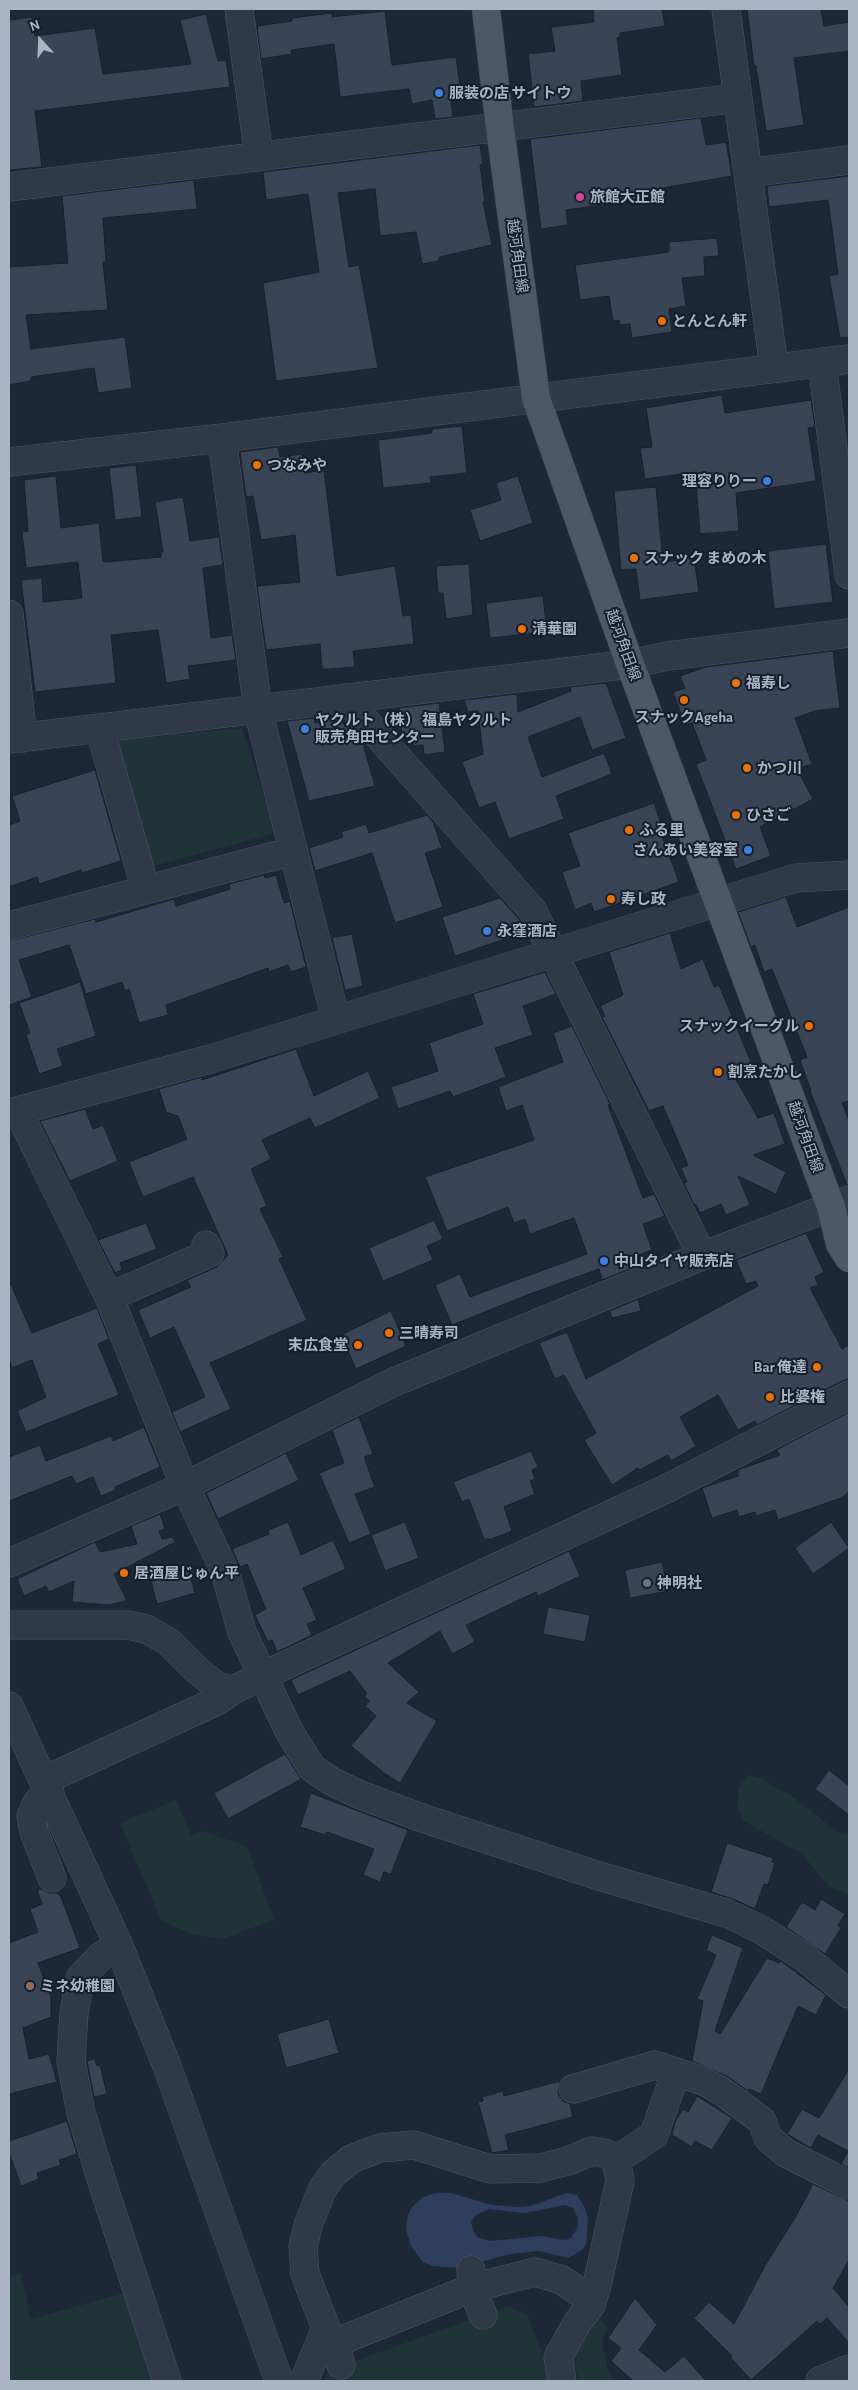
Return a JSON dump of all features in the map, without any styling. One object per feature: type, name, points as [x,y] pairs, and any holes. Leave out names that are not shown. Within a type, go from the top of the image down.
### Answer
[{"type":"main road","name":"越河角田線","points":[[486,9],[536,398],[630,664],[717,901],[840,1204],[840,1244],[849,1258]]},
{"type":"street","points":[[239,9],[259,157]]},
{"type":"street","points":[[726,9],[774,368]]},
{"type":"street","points":[[9,187],[738,98]]},
{"type":"street","points":[[748,173],[849,160]]},
{"type":"street","points":[[9,462],[222,438],[849,359]]},
{"type":"street","points":[[822,362],[848,560]]},
{"type":"street","points":[[222,438],[258,710],[336,1020]]},
{"type":"street","points":[[9,614],[16,738],[100,730],[344,698],[630,664],[668,656],[849,632]]},
{"type":"street","points":[[344,698],[532,910],[702,1256]]},
{"type":"street","points":[[100,730],[146,890]]},
{"type":"street","points":[[9,926],[293,851]]},
{"type":"street","points":[[849,875],[796,878],[210,1059],[14,1112],[109,1297],[185,1486],[225,1572],[242,1632],[301,1752],[312,1768],[331,1782],[422,1818],[599,1876],[726,1913],[760,1929],[804,1957],[849,1994]]},
{"type":"street","points":[[9,1563],[185,1486],[394,1382],[702,1256],[840,1204]]},
{"type":"street","points":[[109,1297],[210,1253],[206,1245]]},
{"type":"street","points":[[52,1878],[34,1832],[31,1816],[47,1786],[217,1701],[233,1690],[668,1488],[849,1395]]},
{"type":"street","points":[[9,1625],[128,1625],[146,1629],[169,1642],[198,1672],[218,1687],[233,1690]]},
{"type":"street","points":[[9,1706],[120,1946],[167,2066],[272,2379]]},
{"type":"street","points":[[120,1946],[101,1956],[80,1978],[74,2013],[71,2061],[81,2113],[167,2381]]},
{"type":"street","points":[[573,2089],[654,2065],[703,2081],[720,2090],[762,2121],[768,2138],[786,2153],[849,2185]]},
{"type":"street","points":[[616,2160],[654,2135],[676,2072]]},
{"type":"street","points":[[334,2348],[305,2274],[303,2246],[309,2223],[322,2190],[333,2174],[351,2159],[380,2148],[414,2145],[490,2169],[540,2168],[568,2161],[592,2151],[605,2153],[616,2160],[620,2181],[592,2301],[558,2357],[562,2381]]},
{"type":"street","points":[[304,2381],[334,2348],[472,2279],[535,2272],[562,2280],[592,2301]]},
{"type":"street","points":[[472,2279],[483,2315]]},
{"type":"street","points":[[820,2381],[849,2369]]},
{"type":"green space","points":[[242,728],[276,833],[147,868],[112,741]]},
{"type":"green space","points":[[748,1775],[761,1778],[794,1798],[839,1833],[849,1835],[849,1895],[828,1886],[802,1854],[744,1821],[737,1808],[739,1787]]},
{"type":"green space","points":[[176,1800],[191,1836],[202,1831],[247,1846],[274,1920],[222,1939],[188,1933],[161,1920],[120,1823]]},
{"type":"green space","points":[[21,2274],[31,2319],[128,2292],[160,2381],[9,2381],[9,2276]]},
{"type":"green space","points":[[510,2306],[528,2316],[552,2381],[324,2381],[329,2370]]},
{"type":"green space","points":[[596,2316],[609,2328],[602,2340],[609,2374],[616,2381],[580,2381],[571,2360]]},
{"type":"water","points":[[436,2193],[451,2193],[492,2205],[519,2207],[531,2206],[566,2193],[577,2195],[584,2206],[588,2219],[586,2244],[582,2250],[568,2258],[539,2251],[510,2254],[459,2268],[432,2266],[423,2262],[418,2256],[411,2246],[406,2230],[408,2215],[412,2207],[423,2197]],"holes":[[[565,2205],[573,2208],[578,2218],[578,2227],[570,2239],[563,2240],[542,2236],[490,2241],[477,2237],[471,2222],[476,2215],[489,2209],[525,2213]]]},
{"type":"building","points":[[593,9],[662,9],[665,26],[620,33],[620,37],[617,38],[622,75],[581,81],[583,101],[534,107],[528,54],[555,51],[551,27],[594,22]]},
{"type":"building","points":[[747,9],[821,9],[824,26],[849,22],[849,51],[794,58],[804,125],[766,131],[756,66],[754,66]]},
{"type":"building","points":[[385,11],[392,65],[456,57],[461,92],[450,94],[453,117],[435,119],[432,100],[412,104],[409,89],[340,97],[334,44],[291,50],[292,54],[261,59],[257,26],[292,21],[292,18],[332,13],[332,17]]},
{"type":"building","points":[[206,14],[218,61],[226,60],[230,87],[35,111],[42,167],[9,170],[9,20],[32,17],[35,36],[95,28],[103,74],[191,64],[180,20]]},
{"type":"building","points":[[701,118],[706,145],[726,142],[732,176],[646,191],[647,199],[566,210],[568,225],[541,229],[530,139]]},
{"type":"building","points":[[480,145],[483,164],[480,165],[485,202],[483,202],[492,245],[439,257],[439,261],[422,264],[416,232],[380,236],[375,189],[338,193],[349,267],[359,265],[378,368],[276,381],[263,283],[319,272],[308,194],[266,200],[263,172]]},
{"type":"building","points":[[849,176],[849,337],[840,338],[829,276],[838,274],[828,200],[769,207],[767,186]]},
{"type":"building","points":[[194,180],[197,209],[103,218],[106,261],[103,262],[108,310],[26,315],[31,349],[125,337],[132,388],[98,393],[94,368],[31,377],[31,381],[9,385],[9,267],[68,263],[62,196]]},
{"type":"building","points":[[717,238],[719,256],[704,257],[705,276],[682,278],[686,306],[669,309],[672,332],[632,338],[630,324],[620,325],[619,320],[613,321],[609,296],[580,300],[575,265],[669,252],[669,242]]},
{"type":"building","points":[[722,395],[725,413],[811,400],[815,427],[808,428],[816,481],[736,493],[739,531],[700,534],[695,472],[645,479],[640,448],[652,447],[646,408]]},
{"type":"building","points":[[462,426],[467,473],[430,477],[431,483],[383,488],[378,440],[432,433],[432,429]]},
{"type":"building","points":[[278,447],[280,457],[302,454],[305,473],[324,470],[337,576],[395,566],[403,616],[411,615],[414,644],[353,651],[355,667],[330,669],[322,669],[320,644],[266,650],[257,586],[300,582],[295,535],[261,540],[253,496],[246,497],[240,452]]},
{"type":"building","points":[[136,465],[142,517],[115,520],[109,468]]},
{"type":"building","points":[[56,476],[61,528],[99,523],[103,561],[106,562],[161,557],[161,552],[163,552],[155,502],[183,497],[190,541],[219,537],[223,565],[203,568],[211,638],[232,635],[236,660],[188,666],[190,679],[166,683],[158,630],[111,635],[116,683],[35,692],[21,580],[42,578],[43,602],[82,598],[78,562],[26,568],[22,532],[28,531],[24,480]]},
{"type":"building","points":[[518,476],[533,523],[480,541],[470,510],[501,500],[496,483]]},
{"type":"building","points":[[656,487],[663,562],[694,558],[699,592],[640,600],[636,569],[621,570],[614,491]]},
{"type":"building","points":[[826,544],[833,602],[774,609],[768,551]]},
{"type":"building","points":[[469,564],[473,615],[446,619],[443,593],[438,593],[436,566]]},
{"type":"building","points":[[543,596],[547,632],[490,638],[486,603]]},
{"type":"building","points":[[833,651],[840,708],[815,711],[795,718],[812,764],[797,769],[813,799],[760,827],[771,856],[736,869],[696,764],[706,760],[692,723],[685,725],[673,692],[685,688],[680,676],[706,667]]},
{"type":"building","points":[[606,683],[626,738],[592,750],[580,717],[528,737],[542,777],[604,753],[612,774],[556,796],[564,819],[509,839],[495,802],[479,808],[462,762],[483,754],[478,711],[468,712],[464,700],[517,694],[518,712],[571,691],[570,687]]},
{"type":"building","points":[[439,703],[445,752],[424,755],[423,745],[414,746],[412,736],[402,737],[399,708]]},
{"type":"building","points":[[340,716],[345,727],[348,726],[353,731],[357,745],[363,744],[375,786],[309,801],[287,721],[314,718],[315,723]]},
{"type":"building","points":[[95,770],[121,861],[82,873],[81,870],[39,884],[37,877],[9,887],[9,825],[20,821],[12,796]]},
{"type":"building","points":[[654,803],[663,829],[660,830],[679,882],[594,912],[591,903],[575,910],[562,872],[580,866],[568,833]]},
{"type":"building","points":[[427,815],[433,822],[442,848],[425,853],[443,907],[395,923],[372,853],[315,871],[309,848],[343,837],[341,832],[366,824],[369,833]]},
{"type":"building","points":[[264,875],[265,878],[276,875],[284,903],[290,901],[306,967],[291,972],[288,965],[269,972],[268,968],[166,1005],[168,1015],[139,1023],[129,989],[125,991],[122,982],[86,994],[69,945],[19,960],[32,997],[9,1005],[9,941],[95,919],[96,922],[174,899],[176,906],[230,889],[229,884]]},
{"type":"building","points":[[786,897],[797,927],[849,907],[849,1101],[842,1103],[849,1120],[849,1185],[847,1185],[810,1091],[800,1060],[807,1057],[772,969],[764,972],[755,945],[751,947],[738,912]]},
{"type":"building","points":[[500,898],[519,919],[526,932],[455,956],[442,917]]},
{"type":"building","points":[[670,933],[681,969],[703,959],[714,987],[719,985],[754,1069],[734,1076],[758,1118],[774,1113],[785,1144],[753,1155],[786,1172],[776,1194],[738,1176],[750,1205],[726,1215],[721,1204],[700,1213],[696,1204],[694,1205],[684,1183],[687,1182],[681,1168],[688,1165],[663,1106],[649,1111],[602,1017],[605,1016],[600,1006],[623,995],[609,952]]},
{"type":"building","points":[[352,934],[363,986],[345,990],[332,938]]},
{"type":"building","points":[[545,972],[556,994],[523,1006],[533,1035],[495,1048],[506,1077],[453,1097],[450,1091],[398,1109],[391,1087],[438,1071],[429,1043],[483,1024],[473,994]]},
{"type":"building","points":[[80,982],[96,1036],[57,1049],[63,1066],[39,1074],[26,1035],[30,1033],[19,1003]]},
{"type":"building","points":[[572,1026],[610,1104],[608,1105],[643,1198],[654,1194],[665,1216],[643,1224],[652,1250],[628,1259],[630,1269],[602,1280],[599,1269],[452,1325],[435,1285],[460,1274],[470,1297],[587,1254],[574,1218],[530,1234],[525,1219],[514,1223],[508,1207],[447,1231],[425,1177],[534,1140],[522,1105],[506,1111],[498,1087],[563,1062],[553,1033]]},
{"type":"building","points":[[296,1049],[314,1096],[368,1071],[380,1098],[315,1128],[310,1118],[262,1140],[271,1159],[251,1169],[267,1206],[260,1209],[283,1257],[279,1259],[307,1320],[210,1363],[231,1409],[180,1432],[172,1412],[205,1397],[174,1327],[150,1338],[138,1310],[191,1287],[187,1280],[217,1267],[228,1255],[193,1177],[143,1197],[129,1162],[187,1139],[178,1116],[166,1112],[159,1089],[202,1077],[202,1080]]},
{"type":"building","points":[[85,1109],[93,1129],[103,1125],[118,1161],[70,1181],[40,1121]]},
{"type":"building","points":[[434,1220],[443,1239],[427,1246],[433,1260],[383,1281],[369,1248]]},
{"type":"building","points":[[146,1223],[157,1249],[120,1263],[122,1270],[115,1273],[98,1240]]},
{"type":"building","points":[[806,1233],[824,1272],[815,1277],[818,1285],[810,1288],[842,1349],[849,1345],[849,1379],[757,1425],[755,1421],[738,1430],[718,1395],[680,1417],[696,1446],[671,1461],[668,1455],[639,1470],[638,1468],[612,1485],[584,1440],[596,1433],[564,1375],[555,1379],[539,1343],[567,1332],[586,1379],[758,1286],[756,1281],[746,1284],[736,1260]]},
{"type":"building","points":[[9,1280],[32,1333],[97,1308],[109,1339],[98,1344],[119,1395],[26,1432],[17,1411],[46,1397],[32,1360],[12,1368],[9,1358]]},
{"type":"building","points":[[638,1299],[641,1311],[612,1318],[610,1311]]},
{"type":"building","points":[[391,1311],[406,1346],[356,1369],[341,1335]]},
{"type":"building","points":[[849,1412],[849,1492],[841,1498],[778,1520],[775,1510],[756,1516],[755,1512],[739,1517],[737,1510],[712,1518],[702,1488],[738,1476],[738,1470],[780,1455],[776,1450]]},
{"type":"building","points":[[359,1417],[373,1454],[364,1457],[375,1487],[355,1494],[371,1534],[349,1543],[319,1473],[344,1463],[332,1430]]},
{"type":"building","points":[[144,1427],[160,1467],[115,1487],[116,1490],[101,1496],[93,1477],[76,1484],[72,1476],[9,1501],[9,1457],[40,1445],[46,1461],[111,1436],[113,1441]]},
{"type":"building","points":[[531,1451],[538,1467],[532,1470],[535,1479],[530,1481],[535,1494],[504,1507],[512,1531],[491,1539],[484,1539],[469,1499],[462,1502],[453,1482]]},
{"type":"building","points":[[286,1453],[299,1480],[218,1519],[206,1493]]},
{"type":"building","points":[[160,1514],[165,1529],[159,1531],[162,1539],[173,1537],[175,1542],[114,1574],[127,1601],[108,1605],[72,1602],[74,1581],[49,1592],[46,1586],[24,1596],[17,1579],[95,1542],[100,1552],[137,1544],[131,1526]]},
{"type":"building","points":[[288,1522],[301,1555],[333,1540],[346,1569],[303,1588],[317,1620],[307,1624],[312,1635],[277,1652],[272,1640],[268,1642],[255,1615],[266,1609],[247,1564],[240,1567],[232,1549],[269,1534],[268,1530]]},
{"type":"building","points":[[405,1522],[419,1558],[385,1571],[371,1535]]},
{"type":"building","points":[[831,1522],[849,1548],[813,1574],[795,1548]]},
{"type":"building","points":[[569,1551],[580,1576],[538,1596],[536,1592],[466,1625],[475,1642],[452,1654],[440,1631],[388,1663],[419,1692],[407,1703],[437,1721],[400,1783],[384,1773],[351,1746],[376,1716],[365,1706],[369,1701],[364,1696],[367,1694],[350,1671],[298,1695],[291,1680]]},
{"type":"building","points":[[662,1562],[668,1591],[630,1598],[625,1570]]},
{"type":"building","points":[[188,1567],[195,1593],[157,1604],[151,1582]]},
{"type":"building","points":[[548,1607],[590,1615],[585,1642],[543,1634]]},
{"type":"building","points":[[285,1754],[301,1779],[228,1819],[214,1793]]},
{"type":"building","points":[[829,1770],[849,1786],[849,1815],[815,1789]]},
{"type":"building","points":[[311,1793],[408,1830],[391,1874],[384,1872],[380,1882],[363,1875],[374,1849],[327,1832],[325,1835],[300,1827]]},
{"type":"building","points":[[727,1843],[773,1858],[772,1862],[775,1863],[768,1885],[764,1884],[755,1909],[711,1892]]},
{"type":"building","points":[[41,1889],[49,1893],[57,1893],[61,1897],[80,1948],[38,1963],[51,1997],[51,2017],[23,2028],[29,2059],[49,2054],[57,2082],[9,2094],[9,1943],[38,1932],[30,1909],[42,1904],[37,1890]]},
{"type":"building","points":[[821,1899],[845,1914],[838,1926],[841,1928],[825,1954],[786,1927],[802,1902],[815,1910]]},
{"type":"building","points":[[712,1935],[743,1948],[715,2031],[720,2034],[767,1958],[779,1963],[781,1961],[826,1995],[816,2015],[798,2006],[761,2094],[749,2089],[748,2091],[727,2076],[692,2061],[703,2001],[697,1999],[716,1955],[706,1950]]},
{"type":"building","points":[[329,2019],[339,2053],[286,2068],[277,2034]]},
{"type":"building","points":[[95,2059],[97,2066],[100,2065],[107,2094],[94,2097],[87,2061]]},
{"type":"building","points":[[849,2069],[849,2168],[841,2164],[848,2151],[818,2135],[811,2148],[787,2134],[802,2109],[819,2118]]},
{"type":"building","points":[[560,2081],[558,2094],[563,2101],[570,2104],[573,2117],[505,2135],[509,2150],[492,2153],[478,2102],[483,2101],[482,2097],[503,2091],[504,2096]]},
{"type":"building","points":[[697,2096],[732,2118],[712,2150],[695,2141],[692,2147],[672,2135],[675,2122],[683,2109],[688,2112]]},
{"type":"building","points":[[67,2121],[77,2154],[59,2160],[61,2165],[37,2173],[39,2179],[21,2186],[9,2152],[9,2141]]},
{"type":"building","points":[[813,2184],[849,2201],[849,2260],[833,2288],[849,2307],[849,2343],[827,2318],[820,2324],[817,2321],[751,2380],[731,2358],[732,2356],[694,2318],[709,2302],[734,2324],[766,2264],[795,2218]]},
{"type":"building","points":[[635,2298],[657,2325],[639,2350],[665,2372],[684,2356],[706,2381],[633,2381],[611,2361],[621,2348],[608,2338]]},
{"type":"place","name":"服装の店 サイトウ","points":[[439,93]]},
{"type":"place","name":"旅館大正館","points":[[580,197]]},
{"type":"place","name":"とんとん軒","points":[[662,321]]},
{"type":"place","name":"つなみや","points":[[257,465]]},
{"type":"place","name":"理容りりー","points":[[767,481]]},
{"type":"place","name":"スナック まめの木","points":[[634,558]]},
{"type":"place","name":"清華園","points":[[522,629]]},
{"type":"place","name":"福寿し","points":[[736,683]]},
{"type":"place","name":"スナックAgeha","points":[[684,700]]},
{"type":"place","name":"ヤクルト（株） 福島ヤクルト 販売角田センター","points":[[305,729]]},
{"type":"place","name":"かつ川","points":[[747,768]]},
{"type":"place","name":"ひさご","points":[[736,815]]},
{"type":"place","name":"ふる里","points":[[629,830]]},
{"type":"place","name":"さんあい美容室","points":[[748,850]]},
{"type":"place","name":"寿し政","points":[[611,899]]},
{"type":"place","name":"永窪酒店","points":[[487,931]]},
{"type":"place","name":"スナックイーグル","points":[[809,1026]]},
{"type":"place","name":"割烹たかし","points":[[718,1072]]},
{"type":"place","name":"中山タイヤ販売店","points":[[604,1261]]},
{"type":"place","name":"三晴寿司","points":[[389,1333]]},
{"type":"place","name":"末広食堂","points":[[358,1345]]},
{"type":"place","name":"Bar 俺達","points":[[817,1367]]},
{"type":"place","name":"比婆権","points":[[770,1397]]},
{"type":"place","name":"居酒屋じゅん平","points":[[124,1573]]},
{"type":"place","name":"神明社","points":[[647,1583]]},
{"type":"place","name":"ミネ幼稚園","points":[[30,1986]]}]
